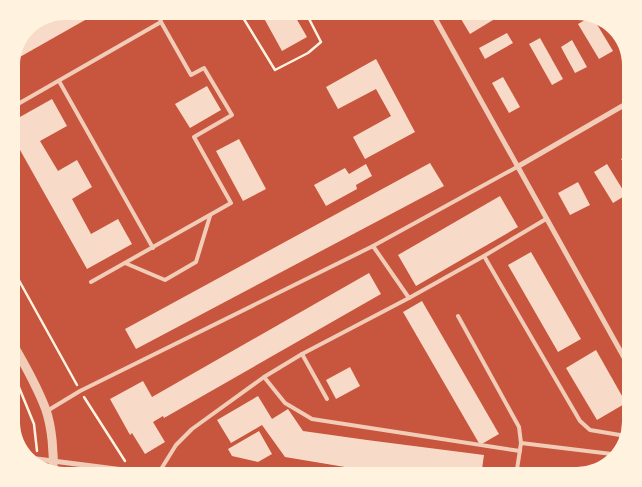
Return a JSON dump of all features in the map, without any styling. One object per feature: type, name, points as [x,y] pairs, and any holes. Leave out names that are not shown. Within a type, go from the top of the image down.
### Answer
[{"type":"street","points":[[436,20],[622,354]]},
{"type":"street","points":[[517,167],[622,106]]},
{"type":"street","points":[[20,356],[46,412],[50,428],[53,466]]},
{"type":"street","points":[[39,459],[105,467]]},
{"type":"lane","points":[[20,103],[161,22],[191,75],[204,68],[232,115],[194,137],[231,203],[91,282]]},
{"type":"lane","points":[[59,81],[153,248]]},
{"type":"lane","points":[[46,412],[80,391],[373,246],[517,167]]},
{"type":"lane","points":[[125,263],[165,280],[196,262],[211,215]]},
{"type":"lane","points":[[162,467],[176,445],[192,429],[264,376],[409,298],[546,219]]},
{"type":"lane","points":[[373,246],[409,298]]},
{"type":"lane","points":[[484,256],[580,421],[590,430],[620,435]]},
{"type":"lane","points":[[458,316],[519,427],[521,443],[517,467]]},
{"type":"lane","points":[[302,354],[327,399]]},
{"type":"lane","points":[[264,376],[285,403],[312,419],[520,451]]},
{"type":"lane","points":[[521,443],[609,454]]},
{"type":"path","points":[[244,20],[275,70],[308,53],[321,42],[310,20]]},
{"type":"path","points":[[20,282],[80,391],[129,467]]},
{"type":"path","points":[[20,390],[34,424],[38,459]]},
{"type":"building","points":[[59,20],[85,20],[21,56],[29,37],[42,26]]},
{"type":"building","points":[[265,20],[297,20],[307,37],[282,51]]},
{"type":"building","points":[[462,20],[493,20],[470,34]]},
{"type":"building","points":[[584,20],[598,25],[613,51],[599,59],[578,24]]},
{"type":"building","points":[[507,33],[513,43],[485,59],[479,48]]},
{"type":"building","points":[[540,38],[563,79],[552,85],[529,44]]},
{"type":"building","points":[[572,40],[587,67],[575,73],[561,47]]},
{"type":"building","points":[[376,59],[415,132],[365,159],[353,137],[391,116],[376,89],[338,109],[326,87]]},
{"type":"building","points":[[503,77],[520,107],[509,113],[492,83]]},
{"type":"building","points":[[207,86],[221,110],[190,128],[175,104]]},
{"type":"building","points":[[52,99],[67,126],[40,141],[58,171],[77,160],[92,187],[72,199],[91,234],[118,219],[132,244],[87,269],[20,150],[20,117]]},
{"type":"building","points":[[239,139],[266,189],[243,201],[216,151]]},
{"type":"building","points":[[430,163],[444,186],[136,349],[125,329]]},
{"type":"building","points":[[366,164],[372,176],[356,185],[357,189],[326,206],[314,185],[345,168],[349,174]]},
{"type":"building","points":[[607,164],[622,188],[622,197],[613,203],[594,172]]},
{"type":"building","points":[[578,182],[590,205],[570,215],[558,193]]},
{"type":"building","points":[[500,196],[518,227],[416,286],[398,255]]},
{"type":"building","points":[[531,252],[581,339],[558,352],[508,265]]},
{"type":"building","points":[[369,273],[381,294],[164,418],[163,416],[153,422],[165,442],[145,454],[132,433],[130,435],[110,399],[143,381],[152,397]]},
{"type":"building","points":[[422,301],[499,434],[480,445],[403,312]]},
{"type":"building","points":[[596,350],[622,396],[622,405],[597,420],[566,368]]},
{"type":"building","points":[[350,367],[360,386],[336,399],[326,380]]},
{"type":"building","points":[[258,396],[272,419],[288,409],[303,431],[484,455],[482,467],[345,467],[285,457],[262,425],[231,443],[217,420]]},
{"type":"building","points":[[259,431],[272,454],[258,462],[232,456],[228,449]]}]
